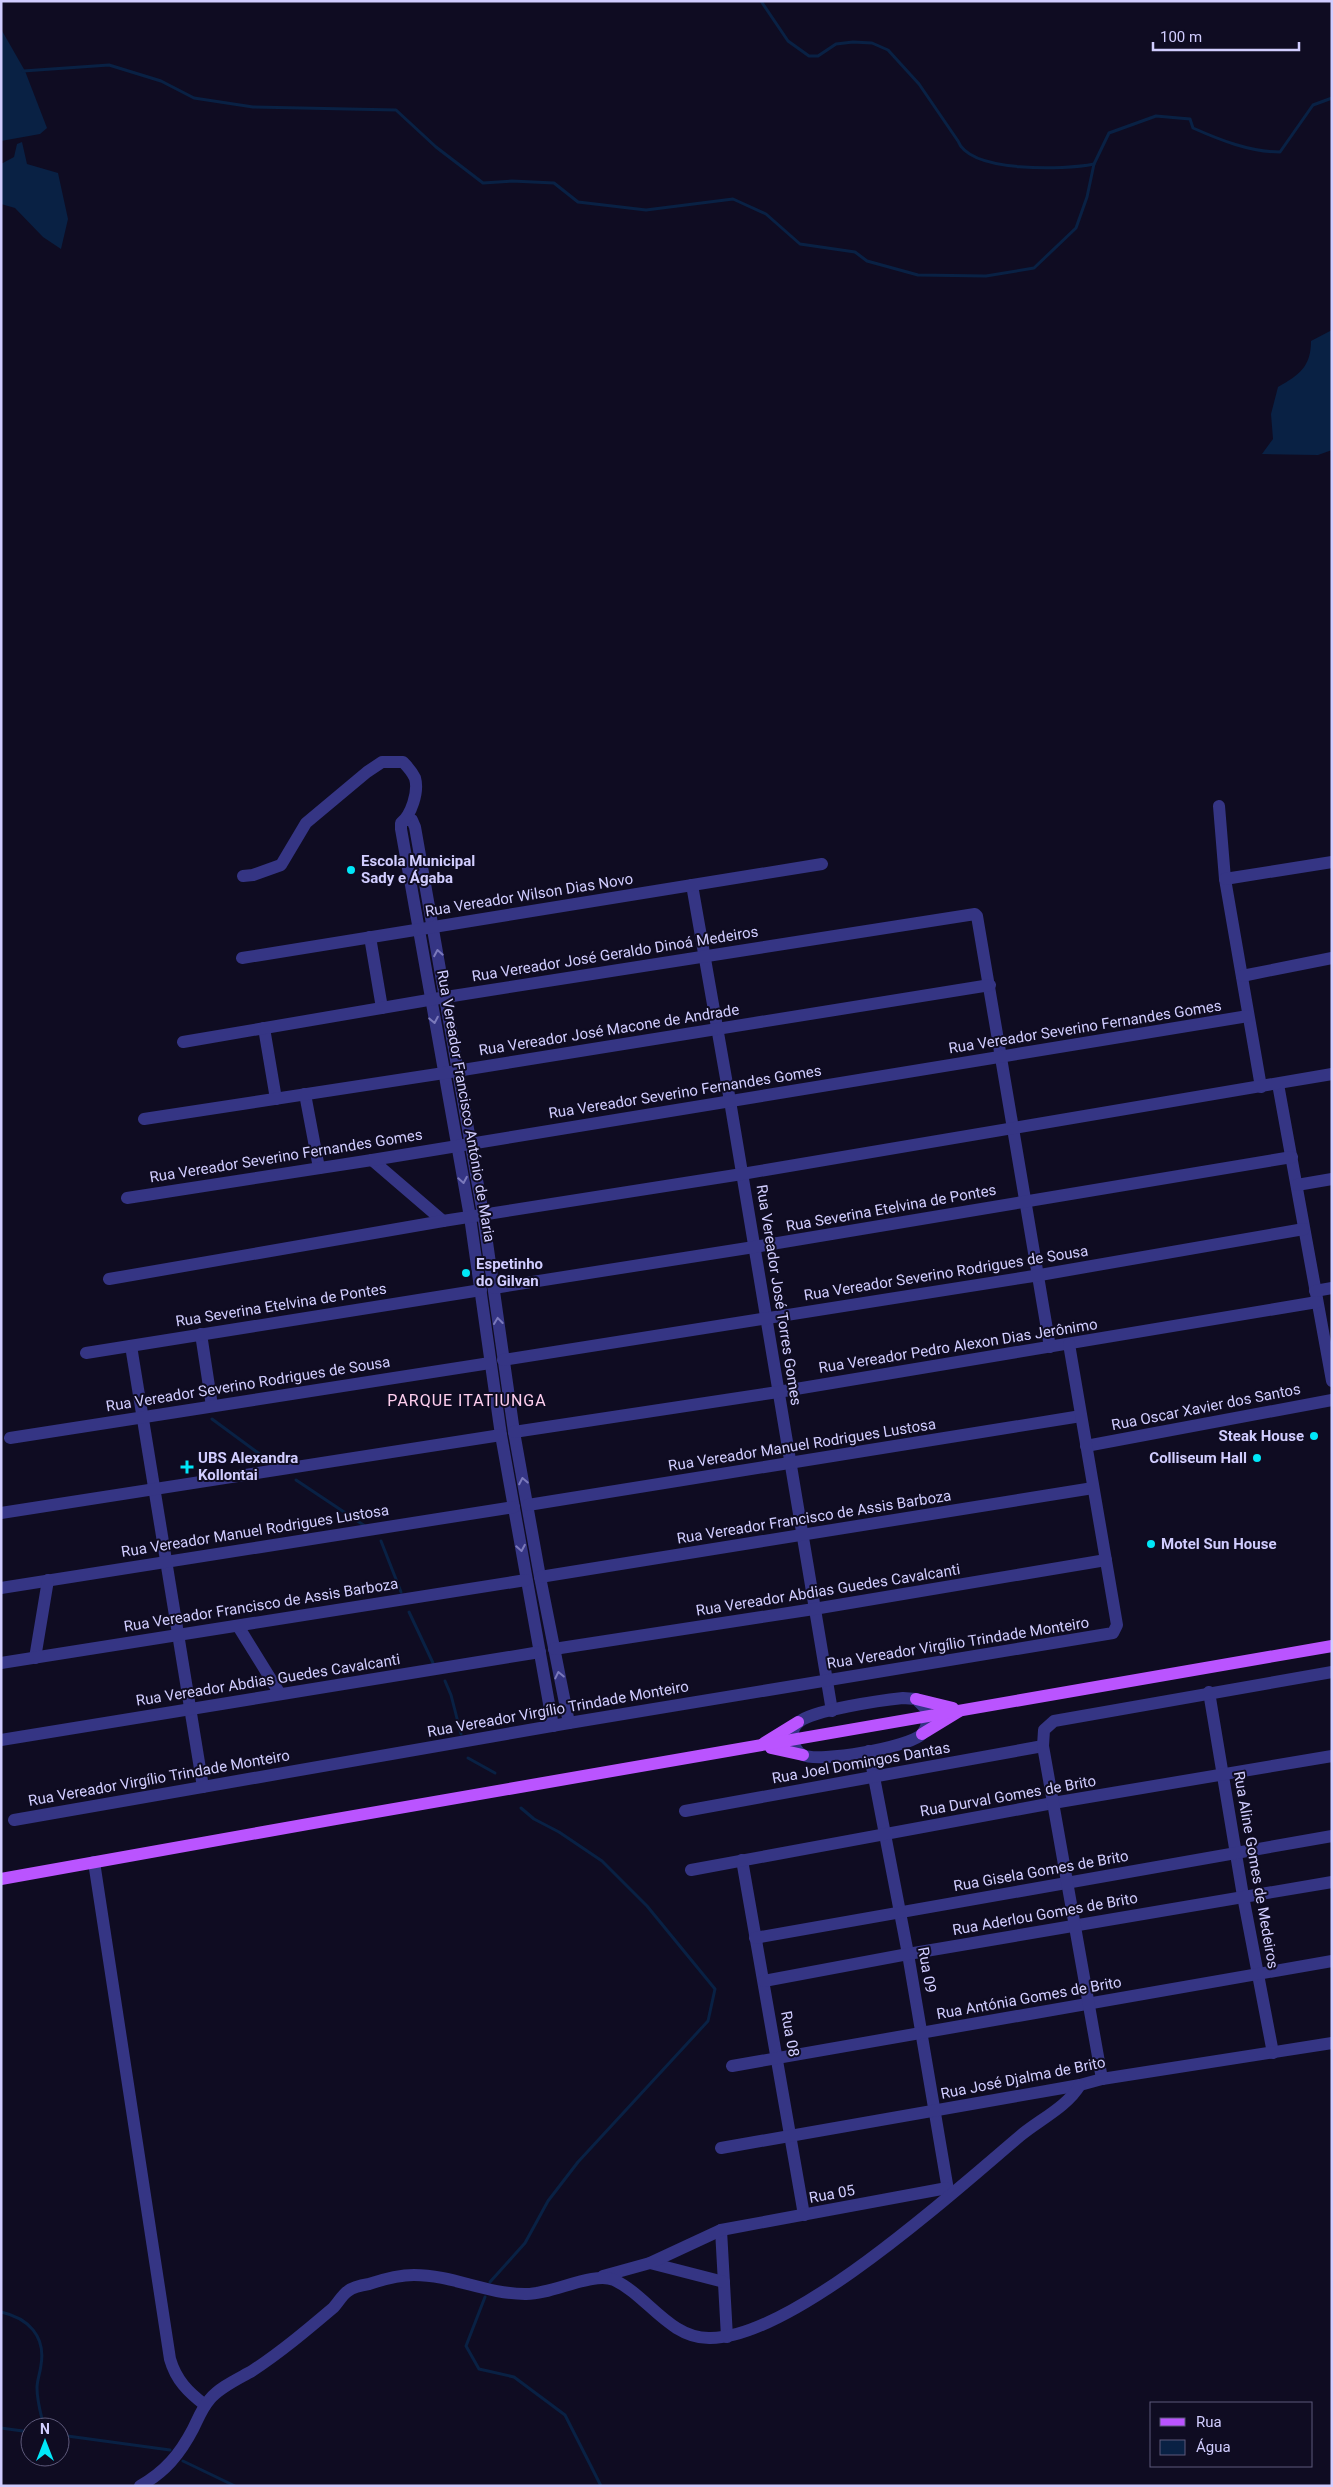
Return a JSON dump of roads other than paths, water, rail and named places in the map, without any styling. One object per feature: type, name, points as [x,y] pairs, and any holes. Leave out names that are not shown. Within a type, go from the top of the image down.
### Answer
[{"type":"main road","points":[[1,1879],[554,1779],[794,1741],[927,1715],[1332,1646]]},
{"type":"main road","points":[[916,1699],[962,1709]]},
{"type":"main road","points":[[922,1734],[962,1709]]},
{"type":"main road","points":[[761,1746],[798,1722]]},
{"type":"main road","points":[[761,1746],[803,1755]]},
{"type":"street","name":"Rua Vereador Francisco António de Maria","points":[[243,876],[253,875],[281,865],[306,823],[367,772],[382,762],[403,762],[412,771],[416,789],[407,820],[402,823],[401,829],[470,1217],[487,1289],[497,1362],[501,1435],[554,1726]]},
{"type":"street","points":[[1219,806],[1225,879],[1261,1087]]},
{"type":"street","points":[[407,820],[412,820],[415,826],[471,1143],[483,1214],[487,1289]]},
{"type":"street","points":[[1225,879],[1332,862]]},
{"type":"street","name":"Rua Vereador Wilson Dias Novo","points":[[242,958],[822,864]]},
{"type":"street","name":"Rua Vereador José Torres Gomes","points":[[692,885],[706,957],[832,1711]]},
{"type":"street","name":"Rua Vereador José Geraldo Dinoá Medeiros","points":[[183,1042],[446,997],[964,915],[978,916],[990,985]]},
{"type":"street","points":[[370,937],[382,1008]]},
{"type":"street","points":[[1242,976],[1332,958]]},
{"type":"street","points":[[990,985],[1040,1275],[1050,1347]]},
{"type":"street","name":"Rua Vereador José Macone de Andrade","points":[[144,1119],[717,1030],[990,985]]},
{"type":"street","name":"Rua Vereador Severino Fernandes Gomes","points":[[127,1198],[372,1160],[1248,1016]]},
{"type":"street","points":[[264,1028],[276,1099]]},
{"type":"street","points":[[108,1279],[483,1214],[742,1174],[1332,1074]]},
{"type":"street","points":[[1278,1084],[1332,1381]]},
{"type":"street","points":[[305,1094],[319,1168]]},
{"type":"street","name":"Rua Severina Etelvina de Pontes","points":[[86,1353],[754,1247],[1292,1157]]},
{"type":"street","points":[[372,1160],[444,1221]]},
{"type":"street","points":[[1297,1185],[1332,1179]]},
{"type":"street","name":"Rua Vereador Severino Rodrigues de Sousa","points":[[10,1438],[1040,1275],[1304,1229]]},
{"type":"street","name":"Rua Vereador Pedro Alexon Dias Jerônimo","points":[[514,1432],[778,1392],[1069,1344],[1316,1296],[1332,1288]]},
{"type":"street","points":[[200,1334],[212,1406]]},
{"type":"street","points":[[1069,1344],[1106,1560]]},
{"type":"street","points":[[131,1346],[203,1787]]},
{"type":"street","points":[[497,1362],[514,1432],[569,1723]]},
{"type":"street","name":"Rua Oscar Xavier dos Santos","points":[[1086,1446],[1332,1400]]},
{"type":"street","name":"Rua Vereador Manuel Rodrigues Lustosa","points":[[528,1504],[1081,1416]]},
{"type":"street","points":[[1,1513],[501,1435]]},
{"type":"street","name":"Rua Vereador Francisco de Assis Barboza","points":[[540,1577],[1093,1488]]},
{"type":"street","name":"Rua Vereador Manuel Rodrigues Lustosa","points":[[1,1588],[514,1507]]},
{"type":"street","name":"Rua Vereador Abdias Guedes Cavalcanti","points":[[554,1649],[814,1610],[1106,1560]]},
{"type":"street","name":"Rua Vereador Virgílio Trindade Monteiro","points":[[14,1820],[569,1723],[1108,1635],[1113,1633],[1117,1625],[1106,1560]]},
{"type":"street","points":[[35,1658],[48,1580]]},
{"type":"street","name":"Rua Vereador Francisco de Assis Barboza","points":[[1,1663],[526,1580]]},
{"type":"street","points":[[238,1626],[280,1694]]},
{"type":"street","name":"Rua Vereador Abdias Guedes Cavalcanti","points":[[1,1740],[540,1652]]},
{"type":"street","points":[[1102,2078],[1043,1746],[1044,1730],[1054,1721],[1209,1692],[1332,1672]]},
{"type":"street","name":"Rua Aline Gomes de Medeiros","points":[[1209,1692],[1243,1896],[1273,2052]]},
{"type":"street","points":[[895,1699],[916,1699],[926,1709],[927,1715],[922,1734],[890,1746],[869,1751],[819,1758],[803,1755],[796,1749],[793,1734],[798,1722],[812,1716],[895,1699]]},
{"type":"street","name":"Rua Joel Domingos Dantas","points":[[685,1811],[1043,1746]]},
{"type":"street","name":"Rua 09","points":[[869,1751],[908,1954],[948,2192]]},
{"type":"street","name":"Rua Durval Gomes de Brito","points":[[690,1870],[1053,1803],[1332,1756]]},
{"type":"street","name":"Rua Gisela Gomes de Brito","points":[[755,1938],[1332,1836]]},
{"type":"street","name":"Rua 08","points":[[742,1860],[804,2215]]},
{"type":"street","points":[[94,1862],[170,2359],[174,2373],[186,2390],[205,2406]]},
{"type":"street","name":"Rua Aderlou Gomes de Brito","points":[[764,1981],[1074,1925],[1332,1882]]},
{"type":"street","name":"Rua Antónia Gomes de Brito","points":[[732,2066],[1332,1961]]},
{"type":"street","name":"Rua José Djalma de Brito","points":[[721,2148],[1080,2086],[1102,2078],[1332,2043]]},
{"type":"street","points":[[600,2277],[611,2279],[622,2285],[666,2320],[691,2334],[707,2339],[727,2337],[763,2324],[798,2307],[902,2234],[948,2192],[1073,2095],[1080,2086]]},
{"type":"street","name":"Rua 05","points":[[140,2486],[156,2477],[177,2456],[205,2406],[215,2393],[286,2347],[335,2306],[348,2291],[400,2276],[416,2275],[443,2279],[482,2290],[526,2294],[551,2291],[650,2263],[721,2230],[948,2192]]},
{"type":"street","points":[[721,2230],[727,2337]]},
{"type":"street","points":[[650,2263],[724,2282]]},
{"type":"water","points":[[1,29],[25,71],[47,128],[40,134],[1,141]]},
{"type":"water","points":[[22,142],[27,164],[58,173],[68,219],[61,249],[43,237],[15,208],[1,204],[1,164],[14,157],[17,144]]},
{"type":"water","points":[[1332,330],[1332,450],[1318,455],[1262,454],[1273,439],[1271,414],[1278,387],[1298,374],[1306,364],[1311,341]]},
{"type":"waterway","points":[[761,1],[788,41],[809,56],[818,56],[836,44],[853,42],[872,43],[888,50],[919,84],[966,151],[980,159],[999,164],[1041,168],[1094,164]]},
{"type":"waterway","points":[[23,71],[109,65],[161,81],[194,98],[253,107],[396,110],[436,147],[483,183],[512,181],[554,183],[578,202],[646,210],[733,199],[766,214],[800,244],[855,252],[867,261],[918,275],[986,276],[1034,268],[1076,228],[1087,197],[1094,164],[1109,133],[1156,116],[1190,119],[1193,128],[1224,141],[1246,148],[1280,152],[1313,105],[1332,98]]},
{"type":"waterway","points":[[212,1419],[272,1463]]},
{"type":"waterway","points":[[296,1480],[365,1526]]},
{"type":"waterway","points":[[381,1541],[401,1592]]},
{"type":"waterway","points":[[409,1612],[433,1663]]},
{"type":"waterway","points":[[445,1681],[451,1695],[461,1734]]},
{"type":"waterway","points":[[468,1758],[495,1773]]},
{"type":"waterway","points":[[490,2282],[525,2243],[548,2201],[578,2162],[708,2021],[715,1989],[647,1906],[602,1861],[559,1832],[534,1819],[521,1808]]},
{"type":"waterway","points":[[485,2297],[466,2346],[479,2369],[514,2377],[565,2415],[601,2486]]},
{"type":"waterway","points":[[1,2312],[27,2324],[38,2337],[42,2355],[37,2393],[41,2417]]},
{"type":"waterway","points":[[1,2428],[20,2431]]},
{"type":"waterway","points":[[70,2436],[170,2450]]},
{"type":"waterway","points":[[183,2461],[235,2486]]},
{"type":"place","name":"Escola Municipal Sady e Ágaba","points":[[351,870]]},
{"type":"place","name":"Espetinho do Gilvan","points":[[466,1273]]},
{"type":"place","name":"Steak House","points":[[1314,1436]]},
{"type":"place","name":"Colliseum Hall","points":[[1257,1458]]},
{"type":"place","name":"UBS Alexandra Kollontai","points":[[187,1467]]},
{"type":"place","name":"Motel Sun House","points":[[1151,1544]]},
{"type":"district","name":"PARQUE ITATIUNGA","points":[[467,1400]]}]
